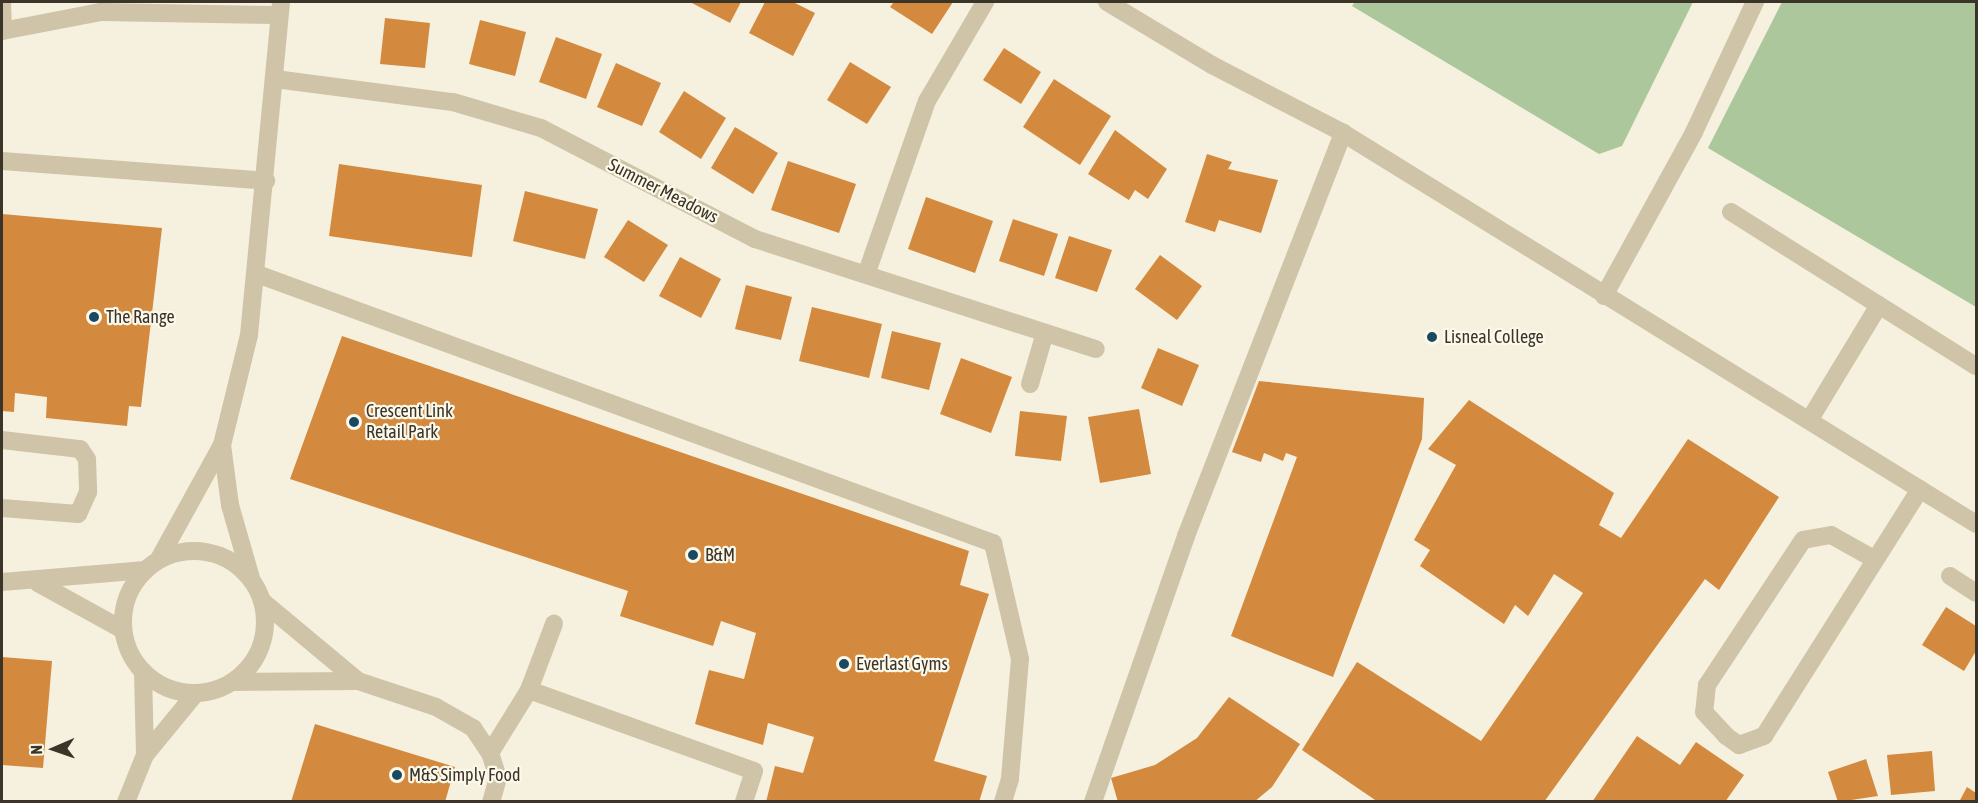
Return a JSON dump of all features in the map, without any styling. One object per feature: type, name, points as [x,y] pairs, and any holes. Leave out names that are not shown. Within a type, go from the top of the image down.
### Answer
[{"type":"street","points":[[2,2],[2,31],[101,12],[280,8],[258,274],[222,445],[152,565],[124,608],[123,630],[143,672],[145,755]]},
{"type":"street","points":[[867,272],[927,101],[985,2]]},
{"type":"street","points":[[1107,2],[1212,65],[1343,133],[1977,524]]},
{"type":"street","points":[[1604,296],[1694,132],[1755,2]]},
{"type":"street","name":"Summer Meadows","points":[[275,79],[453,102],[541,128],[755,239],[867,272],[1044,336],[1096,349]]},
{"type":"street","points":[[1093,801],[1190,525],[1343,133]]},
{"type":"street","points":[[2,161],[266,181]]},
{"type":"street","points":[[1731,212],[1977,366]]},
{"type":"street","points":[[258,274],[993,543],[1020,659],[1010,779],[1003,801]]},
{"type":"street","points":[[1810,419],[1880,305]]},
{"type":"street","points":[[1030,384],[1044,336]]},
{"type":"street","points":[[2,440],[80,449],[87,459],[88,492],[78,514],[2,508]]},
{"type":"street","points":[[222,445],[230,505],[252,581],[262,602],[358,681]]},
{"type":"street","points":[[1874,559],[1831,534],[1803,540],[1707,685],[1704,712],[1725,736],[1739,745],[1764,736],[1866,581],[1874,559],[1920,489]]},
{"type":"street","points":[[2,582],[38,583],[152,565],[196,550],[216,554],[252,581]]},
{"type":"street","points":[[1950,576],[1977,593]]},
{"type":"street","points":[[38,583],[123,630]]},
{"type":"street","points":[[232,682],[261,647],[262,602]]},
{"type":"street","points":[[490,753],[529,690],[554,624]]},
{"type":"street","points":[[143,672],[176,691],[196,693],[232,682],[358,681],[436,707],[473,728],[490,753],[498,778],[490,801]]},
{"type":"street","points":[[529,690],[754,771],[744,801]]},
{"type":"street","points":[[126,801],[145,755],[196,693]]},
{"type":"green space","points":[[1355,2],[1693,2],[1622,146],[1599,154],[1352,6]]},
{"type":"green space","points":[[1782,2],[1976,2],[1976,307],[1708,148]]},
{"type":"building","points":[[690,2],[741,2],[730,23]]},
{"type":"building","points":[[765,2],[793,2],[815,13],[793,56],[749,33]]},
{"type":"building","points":[[894,2],[953,2],[932,34],[890,7]]},
{"type":"building","points":[[385,18],[430,23],[425,68],[380,64]]},
{"type":"building","points":[[480,20],[526,32],[515,76],[469,64]]},
{"type":"building","points":[[556,37],[602,54],[586,99],[539,82]]},
{"type":"building","points":[[1004,48],[1041,72],[1021,104],[983,80]]},
{"type":"building","points":[[850,62],[891,87],[867,124],[827,100]]},
{"type":"building","points":[[616,63],[661,83],[642,126],[597,107]]},
{"type":"building","points":[[1054,79],[1111,116],[1080,165],[1023,127]]},
{"type":"building","points":[[684,91],[726,118],[701,159],[659,132]]},
{"type":"building","points":[[735,127],[778,153],[753,194],[711,168]]},
{"type":"building","points":[[1115,130],[1167,169],[1148,199],[1135,190],[1129,200],[1088,174]]},
{"type":"building","points":[[1207,154],[1232,162],[1228,169],[1278,180],[1261,233],[1219,220],[1215,232],[1185,222]]},
{"type":"building","points":[[788,161],[856,184],[839,233],[771,210]]},
{"type":"building","points":[[339,164],[482,185],[472,257],[329,236]]},
{"type":"building","points":[[525,191],[598,209],[585,259],[513,241]]},
{"type":"building","points":[[926,197],[993,221],[975,273],[908,249]]},
{"type":"building","points":[[2,214],[162,228],[141,407],[129,406],[127,426],[46,418],[47,397],[15,393],[14,412],[2,411]]},
{"type":"building","points":[[1013,219],[1058,234],[1044,276],[999,261]]},
{"type":"building","points":[[628,220],[668,245],[644,282],[604,257]]},
{"type":"building","points":[[1069,236],[1112,250],[1097,292],[1055,278]]},
{"type":"building","points":[[1160,255],[1202,286],[1177,320],[1135,289]]},
{"type":"building","points":[[680,257],[721,279],[701,318],[659,296]]},
{"type":"building","points":[[746,285],[792,297],[781,340],[735,329]]},
{"type":"building","points":[[812,307],[882,324],[869,378],[799,361]]},
{"type":"building","points":[[892,331],[941,343],[929,390],[881,378]]},
{"type":"building","points":[[342,336],[969,551],[960,585],[989,594],[934,761],[987,776],[979,802],[766,802],[775,766],[803,773],[814,737],[768,723],[763,745],[695,724],[709,670],[744,679],[756,633],[721,621],[713,646],[620,616],[628,591],[290,479]]},
{"type":"building","points":[[1158,348],[1199,365],[1182,406],[1141,388]]},
{"type":"building","points":[[961,358],[1012,377],[991,433],[940,414]]},
{"type":"building","points":[[1259,381],[1424,398],[1422,439],[1333,677],[1231,636],[1297,457],[1286,453],[1283,461],[1264,453],[1261,462],[1232,452]]},
{"type":"building","points":[[1469,400],[1614,493],[1599,525],[1621,538],[1688,439],[1779,497],[1719,590],[1705,579],[1544,802],[1378,802],[1302,750],[1357,662],[1481,741],[1583,593],[1554,574],[1528,616],[1515,605],[1504,624],[1420,566],[1430,550],[1414,540],[1456,465],[1428,449]]},
{"type":"building","points":[[1139,409],[1151,474],[1100,483],[1088,417]]},
{"type":"building","points":[[1020,411],[1067,416],[1061,461],[1015,456]]},
{"type":"building","points":[[1946,607],[1976,626],[1976,651],[1964,671],[1922,645]]},
{"type":"building","points":[[2,657],[52,661],[43,768],[2,765]]},
{"type":"building","points":[[1229,697],[1300,744],[1272,787],[1254,802],[1118,802],[1111,778],[1155,765],[1197,738]]},
{"type":"building","points":[[315,724],[455,767],[445,802],[291,802]]},
{"type":"building","points":[[1637,736],[1680,765],[1696,742],[1744,775],[1725,802],[1592,802]]},
{"type":"building","points":[[1932,751],[1935,791],[1891,795],[1887,755]]},
{"type":"building","points":[[1866,759],[1878,796],[1838,802],[1828,772]]},
{"type":"building","points":[[1967,787],[1976,793],[1976,802],[1959,802]]},
{"type":"place","name":"The Range","points":[[94,317]]},
{"type":"place","name":"Lisneal College","points":[[1432,337]]},
{"type":"place","name":"Crescent Link Retail Park","points":[[354,422]]},
{"type":"place","name":"B&M","points":[[693,555]]},
{"type":"place","name":"Everlast Gyms","points":[[844,664]]},
{"type":"place","name":"M&S Simply Food","points":[[397,775]]}]
